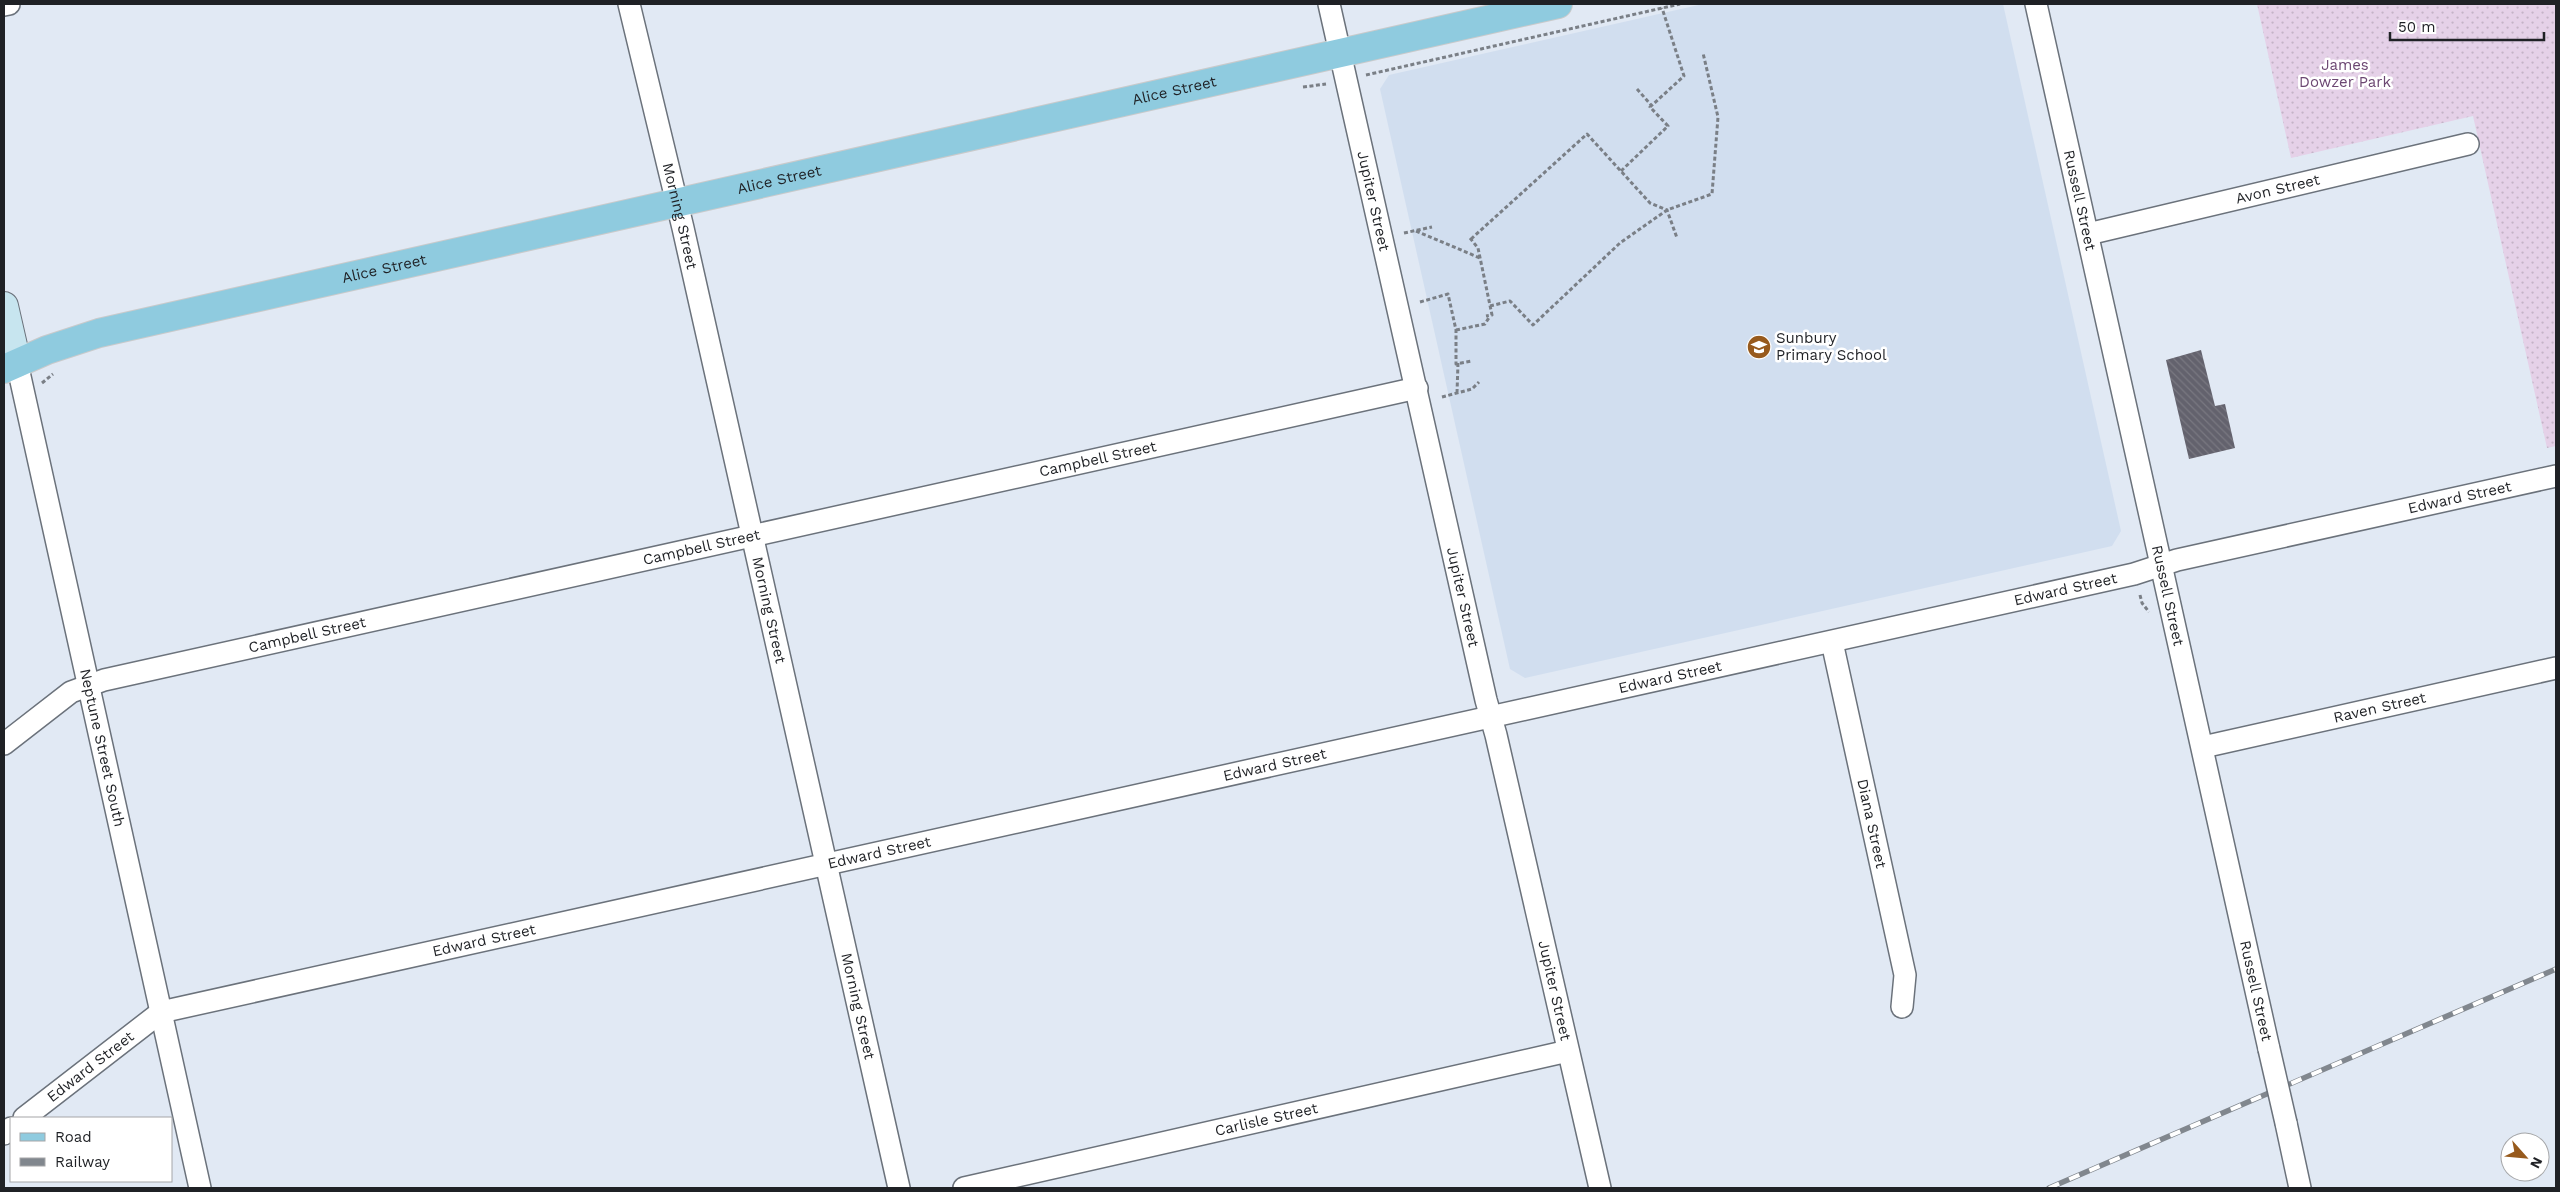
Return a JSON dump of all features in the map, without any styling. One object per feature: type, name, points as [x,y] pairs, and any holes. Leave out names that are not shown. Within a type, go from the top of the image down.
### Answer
[{"type":"main road","name":"Alice Street","points":[[10,366],[47,350],[100,332],[1558,4]]},
{"type":"street","points":[[4,5],[8,4]]},
{"type":"street","name":"Morning Street","points":[[629,4],[752,535],[899,1188]]},
{"type":"street","name":"Jupiter Street","points":[[1329,4],[1600,1188]]},
{"type":"street","name":"Russell Street","points":[[2036,4],[2300,1188]]},
{"type":"street","name":"Avon Street","points":[[2088,234],[2468,144]]},
{"type":"street","name":"Neptune Street South","points":[[4,306],[10,366],[87,684],[200,1188]]},
{"type":"street","name":"Campbell Street","points":[[4,744],[71,692],[87,684],[1416,388]]},
{"type":"street","name":"Edward Street","points":[[25,1117],[161,1012],[2146,572],[2177,560],[2556,476]]},
{"type":"street","name":"Diana Street","points":[[1832,642],[1905,975],[1902,1008]]},
{"type":"street","name":"Raven Street","points":[[2203,747],[2556,668]]},
{"type":"street","name":"Carlisle Street","points":[[964,1188],[1568,1052]]},
{"type":"path","points":[[1367,75],[1680,4]]},
{"type":"path","points":[[1652,106],[1684,76],[1662,8]]},
{"type":"path","points":[[1490,306],[1510,301],[1533,325],[1620,243],[1667,210],[1712,194],[1718,117],[1703,53]]},
{"type":"path","points":[[1621,171],[1668,126],[1650,107],[1652,106],[1637,89]]},
{"type":"path","points":[[1456,330],[1485,324],[1488,316],[1492,315],[1478,248],[1470,238],[1587,134],[1650,203],[1667,210],[1677,238]]},
{"type":"path","points":[[1404,233],[1432,228]]},
{"type":"path","points":[[1416,231],[1480,258]]},
{"type":"path","points":[[1420,302],[1448,294],[1456,330],[1457,393]]},
{"type":"path","points":[[1458,364],[1472,361]]},
{"type":"path","points":[[1442,397],[1472,389],[1479,382]]},
{"type":"shaded area","name":"Sunbury Primary School","points":[[1703,4],[2003,4],[2121,531],[2112,546],[1525,678],[1510,669],[1380,89],[1389,75]]},
{"type":"green space","name":"James Dowzer Park","points":[[2257,4],[2556,4],[2556,446],[2547,448],[2473,116],[2291,158]]},
{"type":"building","points":[[2201,350],[2215,406],[2225,404],[2235,448],[2189,459],[2166,360]]},
{"type":"railway","points":[[2049,1188],[2556,969]]},
{"type":"place","name":"Sunbury Primary School","points":[[1759,347]]}]
